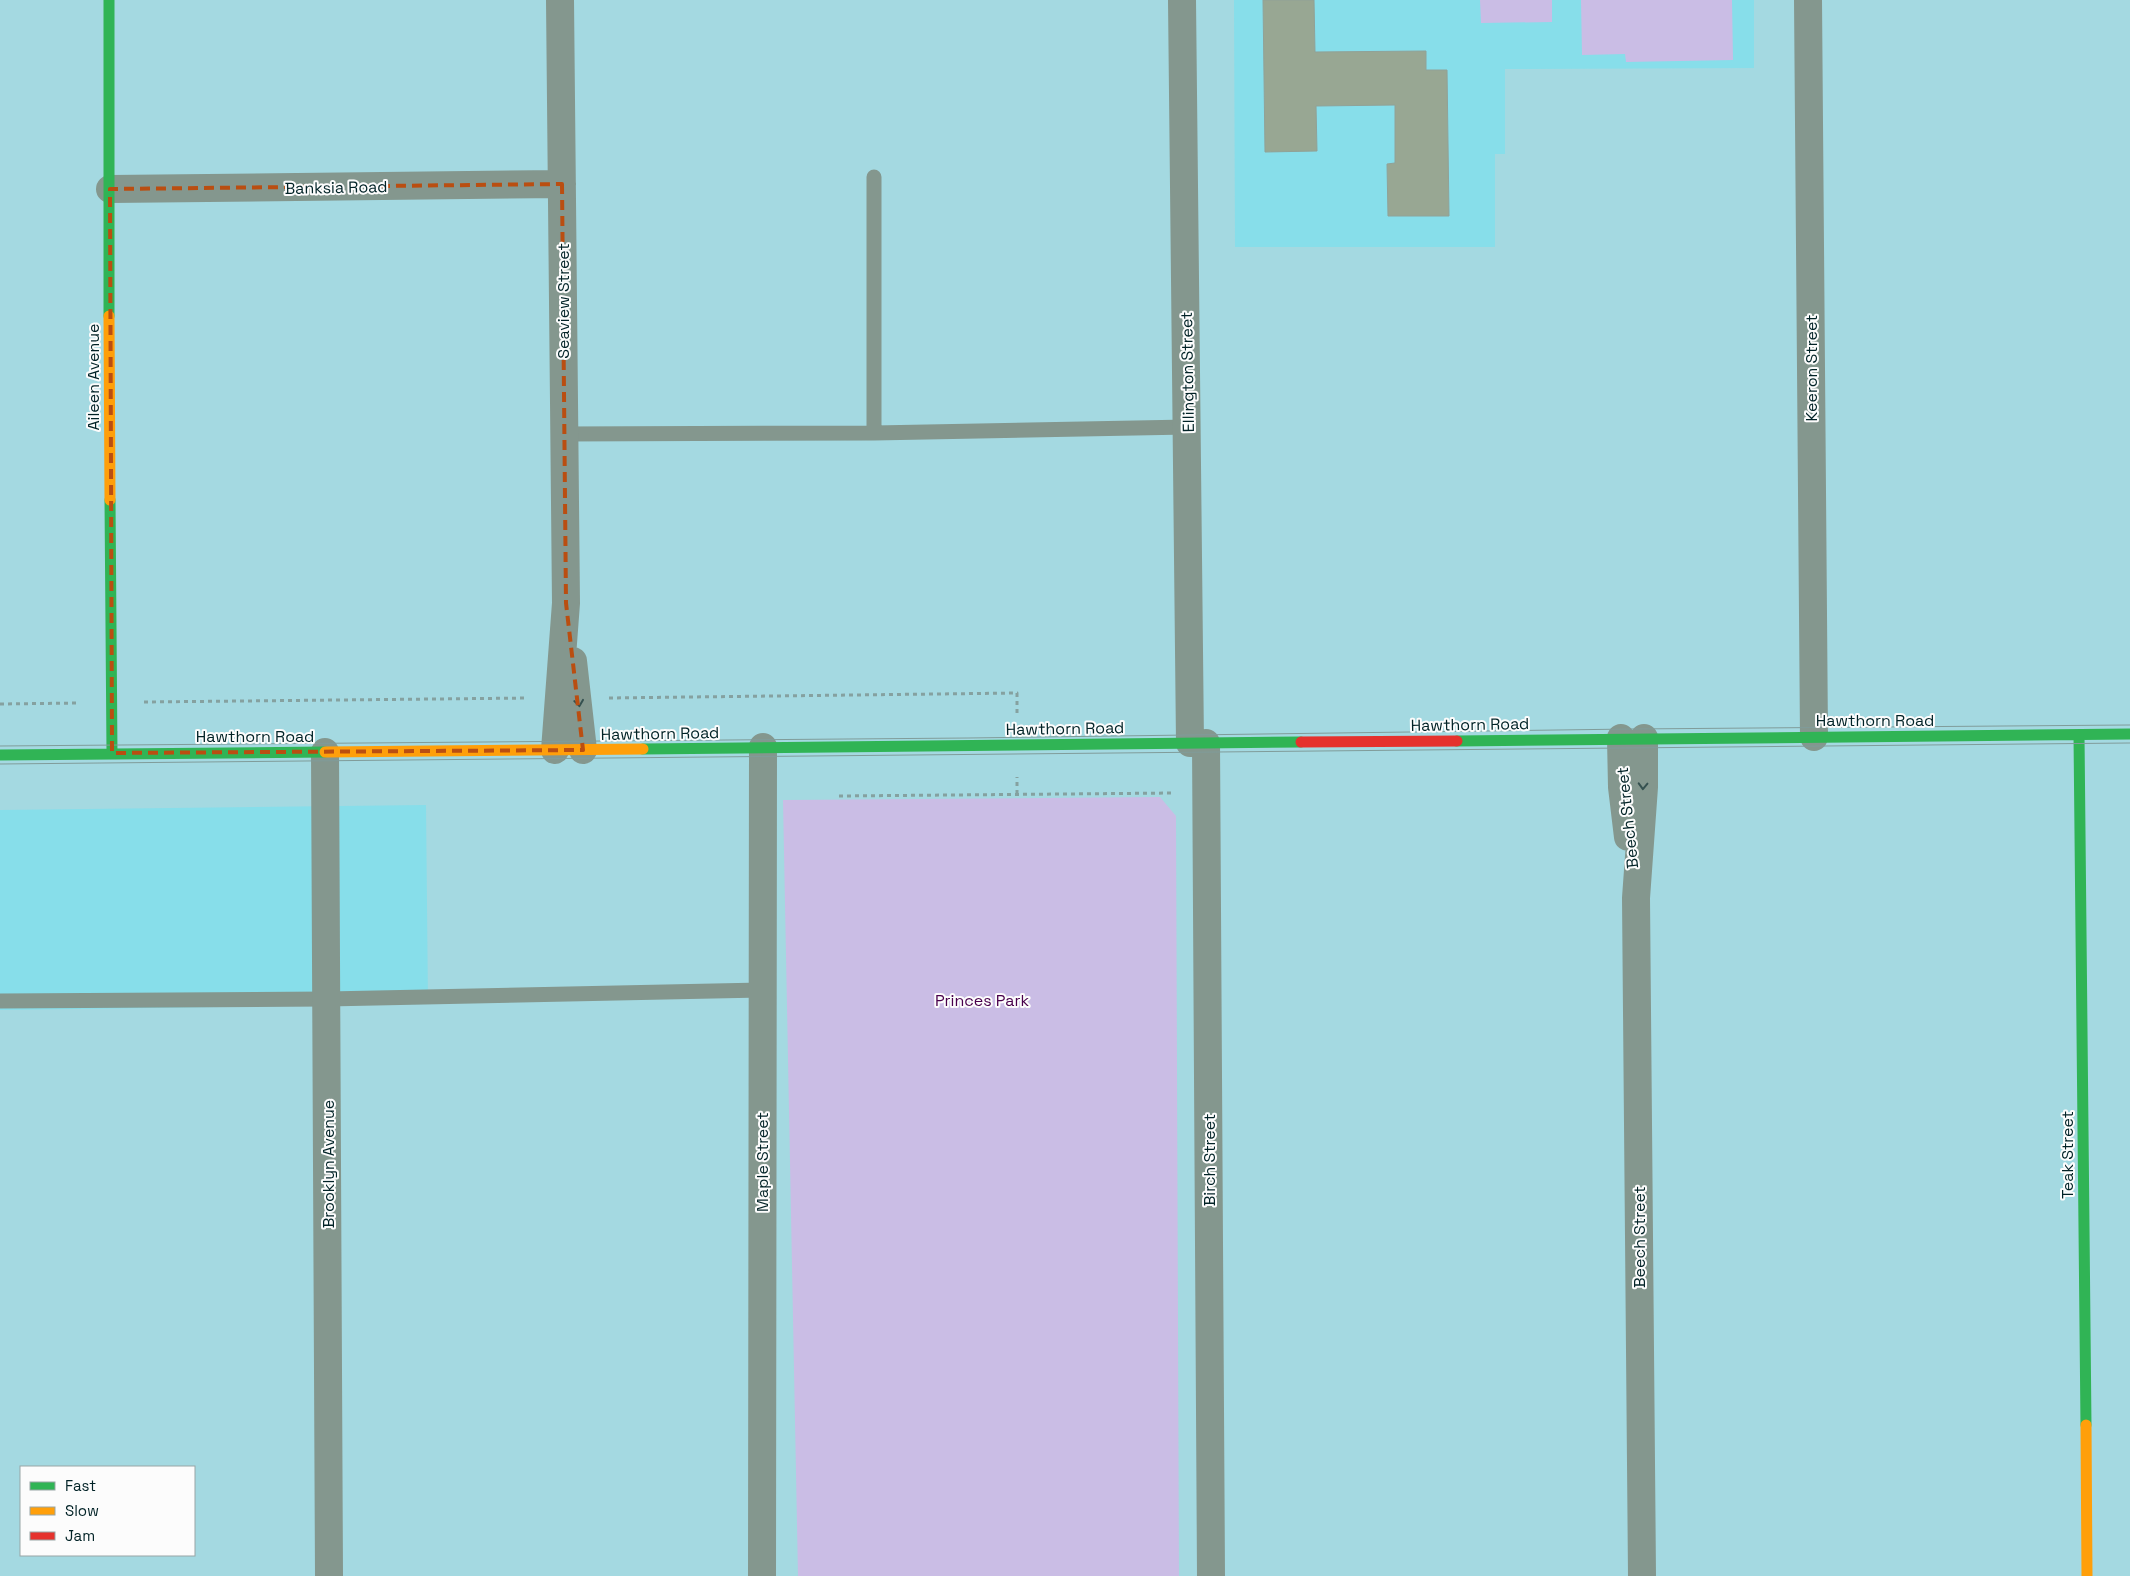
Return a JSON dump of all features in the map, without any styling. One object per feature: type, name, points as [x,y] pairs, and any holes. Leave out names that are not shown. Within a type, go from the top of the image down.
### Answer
[{"type":"main road","name":"Aileen Avenue","points":[[109,0],[110,652],[112,753]]},
{"type":"main road","name":"Teak Street","points":[[2079,734],[2087,1576]]},
{"type":"main road","name":"Hawthorn Road","points":[[0,755],[2130,734]]},
{"type":"street","name":"Seaview Street","points":[[560,0],[568,700],[583,750]]},
{"type":"street","name":"Ellington Street","points":[[1182,0],[1188,427],[1198,743]]},
{"type":"street","name":"Keeron Street","points":[[1808,0],[1814,737]]},
{"type":"street","name":"Banksia Road","points":[[110,189],[562,184]]},
{"type":"street","name":"Seaview Street","points":[[555,750],[568,700]]},
{"type":"street","name":"Beech Street","points":[[1633,738],[1622,788],[1636,898],[1642,1576]]},
{"type":"street","name":"Birch Street","points":[[1198,743],[1207,793],[1211,1576]]},
{"type":"street","name":"Maple Street","points":[[762,1576],[763,747]]},
{"type":"street","name":"Brooklyn Avenue","points":[[325,752],[330,1576]]},
{"type":"lane","points":[[874,177],[874,432]]},
{"type":"lane","points":[[564,434],[1188,427]]},
{"type":"lane","points":[[0,1001],[327,999],[762,990]]},
{"type":"path","points":[[142,702],[520,697],[568,700],[610,697],[1017,693],[1017,794]]},
{"type":"path","points":[[0,704],[87,702]]},
{"type":"path","points":[[839,796],[1207,793]]},
{"type":"highlighted area","points":[[562,184],[566,603],[583,750],[112,753],[110,189]]},
{"type":"shaded area","points":[[1234,0],[1754,0],[1754,68],[1505,69],[1505,154],[1495,154],[1495,247],[1235,247]]},
{"type":"shaded area","points":[[426,805],[428,1004],[0,1010],[0,810]]},
{"type":"green space","points":[[1480,0],[1552,0],[1552,22],[1481,23]]},
{"type":"green space","points":[[1581,0],[1732,0],[1733,60],[1626,62],[1625,54],[1582,55]]},
{"type":"green space","name":"Princes Park","points":[[1160,797],[1176,816],[1179,1576],[798,1576],[783,800]]},
{"type":"building","points":[[1263,0],[1314,0],[1315,52],[1426,51],[1426,70],[1447,70],[1449,216],[1388,216],[1387,164],[1395,163],[1395,105],[1316,106],[1317,151],[1265,152]]},
{"type":"tram line","points":[[0,746],[968,738],[1631,729],[2130,725]]},
{"type":"tram line","points":[[0,764],[2130,743]]},
{"type":"traffic: fast","points":[[109,0],[109,316]]},
{"type":"traffic: fast","points":[[110,500],[112,753]]},
{"type":"traffic: fast","points":[[1457,741],[2130,734]]},
{"type":"traffic: fast","points":[[2079,735],[2086,1425]]},
{"type":"traffic: fast","points":[[643,749],[1301,742]]},
{"type":"traffic: fast","points":[[0,755],[325,752]]},
{"type":"traffic: slow","points":[[109,316],[110,500]]},
{"type":"traffic: slow","points":[[325,752],[643,749]]},
{"type":"traffic: slow","points":[[2086,1425],[2087,1576]]},
{"type":"traffic: jam","points":[[1301,742],[1457,741]]}]
